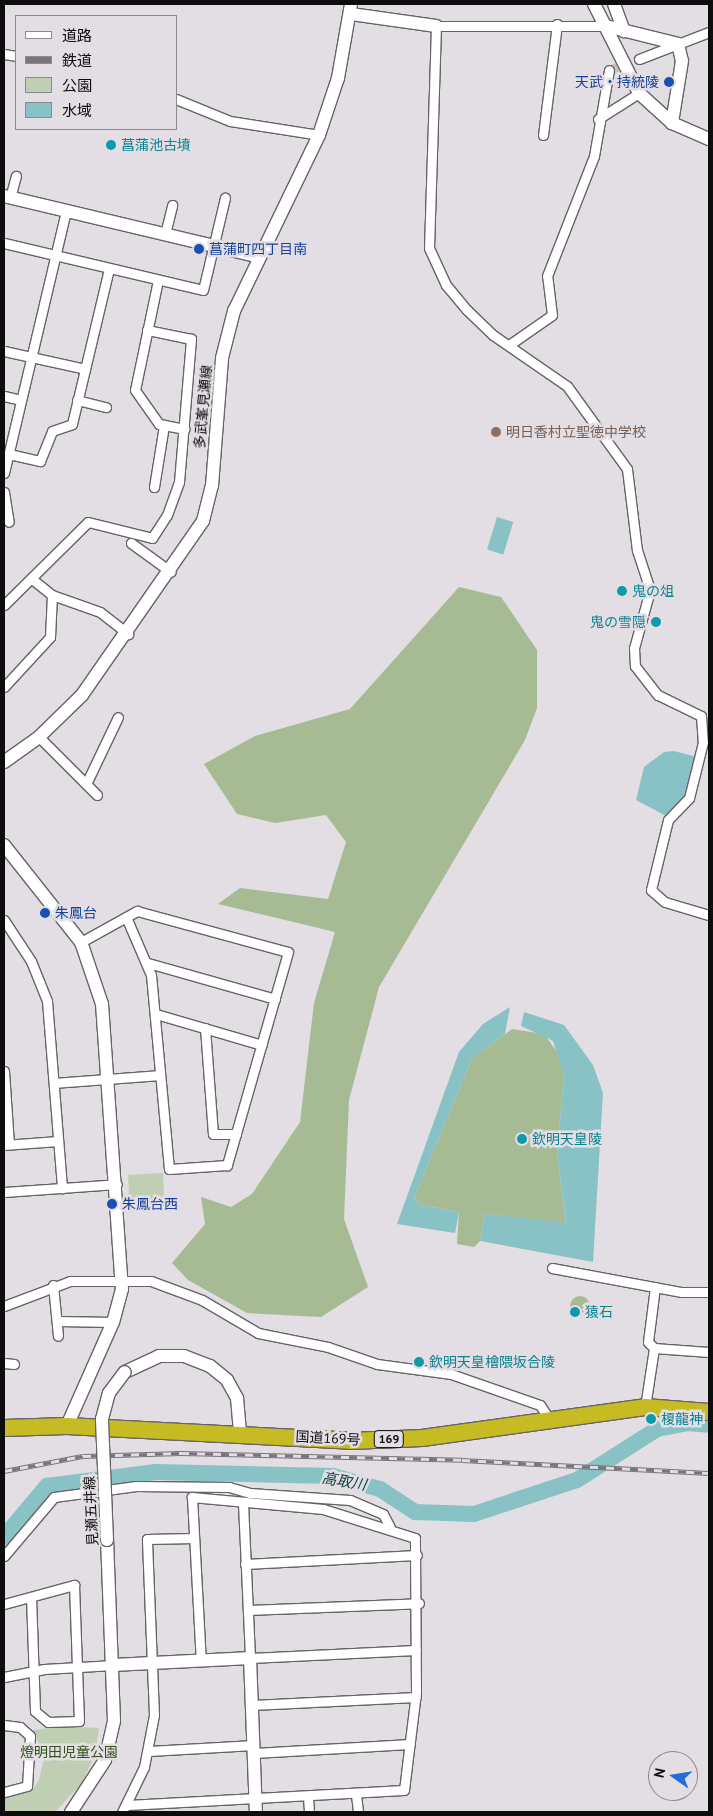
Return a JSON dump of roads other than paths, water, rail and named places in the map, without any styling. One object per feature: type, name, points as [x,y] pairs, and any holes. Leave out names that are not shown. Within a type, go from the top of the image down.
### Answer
[{"type":"highway","name":"国道169号","points":[[4,1428],[68,1426],[352,1441],[422,1438],[552,1422],[645,1407],[709,1412]]},
{"type":"main road","points":[[594,4],[639,93],[672,123],[709,139]]},
{"type":"main road","points":[[614,4],[624,31]]},
{"type":"main road","points":[[351,9],[436,26]]},
{"type":"main road","name":"多武峯見瀬線","points":[[4,762],[38,737],[82,695],[128,634],[195,538],[209,505],[222,358],[234,311],[256,256],[318,136],[338,78],[351,9]]},
{"type":"main road","points":[[606,26],[678,44],[682,61],[672,123]]},
{"type":"main road","points":[[7,197],[256,256]]},
{"type":"main road","points":[[4,845],[81,942],[98,986],[117,1184],[122,1278],[113,1322],[68,1426]]},
{"type":"main road","name":"見瀬五井線","points":[[71,1812],[105,1760],[114,1721],[114,1665],[102,1419],[109,1393],[125,1372],[158,1356],[184,1356],[210,1366],[227,1380],[236,1398],[240,1434]]},
{"type":"main road","points":[[114,1665],[250,1658],[256,1806]]},
{"type":"street","points":[[543,135],[557,24]]},
{"type":"street","points":[[606,26],[557,24],[436,26],[429,248],[446,285],[493,335],[567,386],[627,469],[637,550],[650,590],[634,648],[635,666],[658,694],[701,716],[703,742],[690,798],[668,820],[651,890],[665,902],[709,915]]},
{"type":"street","points":[[639,59],[709,32]]},
{"type":"street","points":[[509,345],[552,315],[547,276],[562,247],[579,186],[588,173],[609,70]]},
{"type":"street","points":[[598,119],[639,93]]},
{"type":"street","points":[[178,100],[230,121],[318,136]]},
{"type":"street","points":[[7,197],[16,176]]},
{"type":"street","points":[[4,243],[202,290],[225,198]]},
{"type":"street","points":[[165,234],[172,205]]},
{"type":"street","points":[[4,473],[66,211]]},
{"type":"street","points":[[9,454],[40,461],[52,431],[72,424],[110,269]]},
{"type":"street","points":[[158,280],[135,390],[164,425],[185,428]]},
{"type":"street","points":[[4,605],[88,522],[152,538],[175,499],[185,428],[191,339],[147,330]]},
{"type":"street","points":[[4,350],[85,369]]},
{"type":"street","points":[[4,396],[21,400]]},
{"type":"street","points":[[77,400],[106,407]]},
{"type":"street","points":[[154,487],[164,425]]},
{"type":"street","points":[[4,492],[9,522]]},
{"type":"street","points":[[131,543],[171,572]]},
{"type":"street","points":[[32,579],[52,596],[89,606],[128,634]]},
{"type":"street","points":[[4,686],[50,637],[52,596]]},
{"type":"street","points":[[86,784],[118,717]]},
{"type":"street","points":[[38,737],[97,795]]},
{"type":"street","points":[[81,942],[136,911],[288,952],[227,1165],[169,1170],[156,1014],[148,963],[126,917]]},
{"type":"street","points":[[6,927],[42,986],[54,1083],[62,1188]]},
{"type":"street","points":[[148,963],[275,999]]},
{"type":"street","points":[[156,1014],[262,1045]]},
{"type":"street","points":[[205,1028],[213,1134],[236,1134]]},
{"type":"street","points":[[4,1071],[6,1144],[58,1141]]},
{"type":"street","points":[[54,1083],[160,1075]]},
{"type":"street","points":[[4,1192],[117,1184]]},
{"type":"street","points":[[552,1268],[655,1287],[709,1292]]},
{"type":"street","points":[[4,1306],[53,1286],[122,1278],[172,1288],[258,1334],[328,1346],[377,1364],[451,1374],[540,1405],[552,1422]]},
{"type":"street","points":[[53,1286],[58,1336]]},
{"type":"street","points":[[645,1407],[654,1348],[646,1336],[655,1287]]},
{"type":"street","points":[[58,1322],[113,1322]]},
{"type":"street","points":[[654,1348],[709,1352]]},
{"type":"street","points":[[4,1363],[14,1364]]},
{"type":"street","points":[[4,1556],[54,1497],[136,1486],[229,1487],[250,1493],[350,1500],[383,1514],[390,1527]]},
{"type":"street","points":[[194,1538],[147,1539],[152,1663],[149,1751],[124,1809],[157,1808],[206,1802],[256,1806],[308,1797],[404,1790],[416,1697],[419,1603],[416,1538],[390,1527],[323,1509],[192,1497],[201,1661]]},
{"type":"street","points":[[243,1503],[250,1658],[416,1650]]},
{"type":"street","points":[[245,1564],[418,1555]]},
{"type":"street","points":[[4,1604],[74,1585],[79,1721],[48,1722],[37,1715],[30,1597]]},
{"type":"street","points":[[248,1610],[419,1603]]},
{"type":"street","points":[[4,1676],[33,1671],[114,1665]]},
{"type":"street","points":[[252,1705],[416,1697]]},
{"type":"street","points":[[4,1726],[20,1726],[30,1736],[27,1786],[4,1792]]},
{"type":"street","points":[[149,1751],[410,1744]]},
{"type":"street","points":[[356,1795],[358,1812]]},
{"type":"street","points":[[308,1797],[309,1812]]},
{"type":"street","points":[[206,1802],[206,1812]]},
{"type":"water","points":[[497,517],[513,522],[503,554],[487,550]]},
{"type":"water","points":[[674,751],[697,757],[686,796],[668,817],[636,800],[644,767],[664,752]]},
{"type":"water","points":[[510,1007],[505,1034],[472,1058],[414,1198],[421,1205],[459,1212],[455,1233],[397,1224],[459,1052],[483,1024]]},
{"type":"water","points":[[524,1012],[564,1025],[593,1065],[603,1093],[593,1262],[480,1241],[485,1214],[566,1223],[557,1153],[564,1077],[553,1041],[521,1026]]},
{"type":"waterway","name":"高取川","points":[[4,1537],[47,1486],[156,1472],[333,1476],[380,1489],[415,1512],[474,1514],[577,1480],[657,1429],[688,1423],[709,1425]]},
{"type":"tunnel","points":[[609,70],[639,59]]},
{"type":"railway","points":[[4,1471],[83,1456],[181,1453],[462,1460],[709,1473]]},
{"type":"place","name":"天武・持統陵","points":[[669,82]]},
{"type":"place","name":"菖蒲池古墳","points":[[111,145]]},
{"type":"place","name":"菖蒲町四丁目南","points":[[199,249]]},
{"type":"place","name":"明日香村立聖徳中学校","points":[[496,432]]},
{"type":"place","name":"鬼の俎","points":[[622,591]]},
{"type":"place","name":"鬼の雪隠","points":[[656,622]]},
{"type":"place","name":"朱鳳台","points":[[45,913]]},
{"type":"place","name":"欽明天皇陵","points":[[522,1139]]},
{"type":"place","name":"朱鳳台西","points":[[112,1204]]},
{"type":"place","name":"猿石","points":[[575,1312]]},
{"type":"place","name":"欽明天皇檜隈坂合陵","points":[[419,1362]]},
{"type":"place","name":"榎龍神","points":[[651,1419]]},
{"type":"park label","name":"燈明田児童公園","points":[[69,1752]]}]
